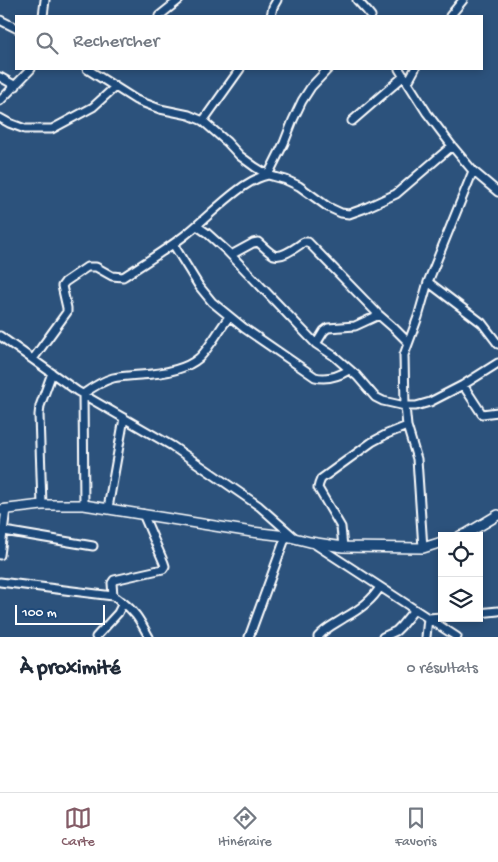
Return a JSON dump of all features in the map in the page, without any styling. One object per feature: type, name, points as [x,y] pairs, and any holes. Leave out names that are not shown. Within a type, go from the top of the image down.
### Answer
[{"type":"street","points":[[44,15],[45,0]]},
{"type":"street","points":[[160,15],[179,0]]},
{"type":"street","points":[[271,15],[277,0]]},
{"type":"street","points":[[451,15],[463,0]]},
{"type":"street","points":[[361,2],[369,15]]},
{"type":"street","points":[[0,20],[15,28]]},
{"type":"street","points":[[0,101],[30,70]]},
{"type":"street","points":[[92,70],[136,100],[160,110],[189,115],[203,122],[227,142],[240,156],[268,175],[299,186],[328,207],[341,213],[349,214],[396,194],[452,146]]},
{"type":"street","points":[[203,122],[239,70]]},
{"type":"street","points":[[268,175],[302,101],[311,87],[327,70]]},
{"type":"street","points":[[400,70],[427,113],[452,146],[473,171],[497,190]]},
{"type":"street","points":[[352,121],[406,79],[413,70]]},
{"type":"street","points":[[0,77],[16,86]]},
{"type":"street","points":[[0,118],[25,128],[54,129],[93,107],[115,87]]},
{"type":"street","points":[[0,127],[9,123]]},
{"type":"street","points":[[423,548],[417,459],[407,426],[405,406],[404,355],[428,282],[473,171]]},
{"type":"street","points":[[33,359],[67,312],[62,286],[65,282],[87,267],[96,267],[112,276],[123,277],[174,244],[250,182],[268,175]]},
{"type":"street","points":[[197,226],[231,255],[316,344],[334,356],[357,376],[375,397],[405,406],[416,406],[430,402],[498,364]]},
{"type":"street","points":[[231,255],[258,242],[269,252],[281,255],[304,242],[308,242],[408,342]]},
{"type":"street","points":[[174,244],[199,286],[228,317],[315,376],[324,378],[334,377],[349,370]]},
{"type":"street","points":[[428,282],[482,324],[498,344]]},
{"type":"street","points":[[316,344],[328,328],[355,326],[379,315]]},
{"type":"street","points":[[83,394],[96,384],[112,378],[173,370],[187,365],[199,358],[228,317]]},
{"type":"street","points":[[0,336],[83,394],[172,446],[259,506],[296,538]]},
{"type":"street","points":[[42,505],[39,416],[40,406],[52,373]]},
{"type":"street","points":[[463,385],[482,414],[498,412]]},
{"type":"street","points":[[83,394],[84,505]]},
{"type":"street","points":[[108,508],[124,418]]},
{"type":"street","points":[[343,547],[341,528],[318,488],[321,480],[372,442],[407,426]]},
{"type":"street","points":[[0,555],[4,531],[3,510],[42,505],[84,505],[108,508],[286,536],[343,547],[423,548],[438,543]]},
{"type":"street","points":[[113,596],[112,583],[114,580],[163,569],[165,566],[143,514]]},
{"type":"street","points":[[469,532],[498,515]]},
{"type":"street","points":[[4,531],[93,546]]},
{"type":"street","points":[[249,637],[286,536]]},
{"type":"street","points":[[310,542],[457,637]]},
{"type":"street","points":[[0,582],[113,596],[132,609],[140,619],[149,637]]},
{"type":"street","points":[[318,637],[331,626],[355,612],[377,593],[380,587]]},
{"type":"street","points":[[96,637],[118,613],[122,605],[121,601]]},
{"type":"street","points":[[383,637],[396,631],[414,610]]},
{"type":"street","points":[[483,613],[498,611]]},
{"type":"street","points":[[428,618],[438,617]]},
{"type":"street","points":[[426,637],[428,618]]}]
